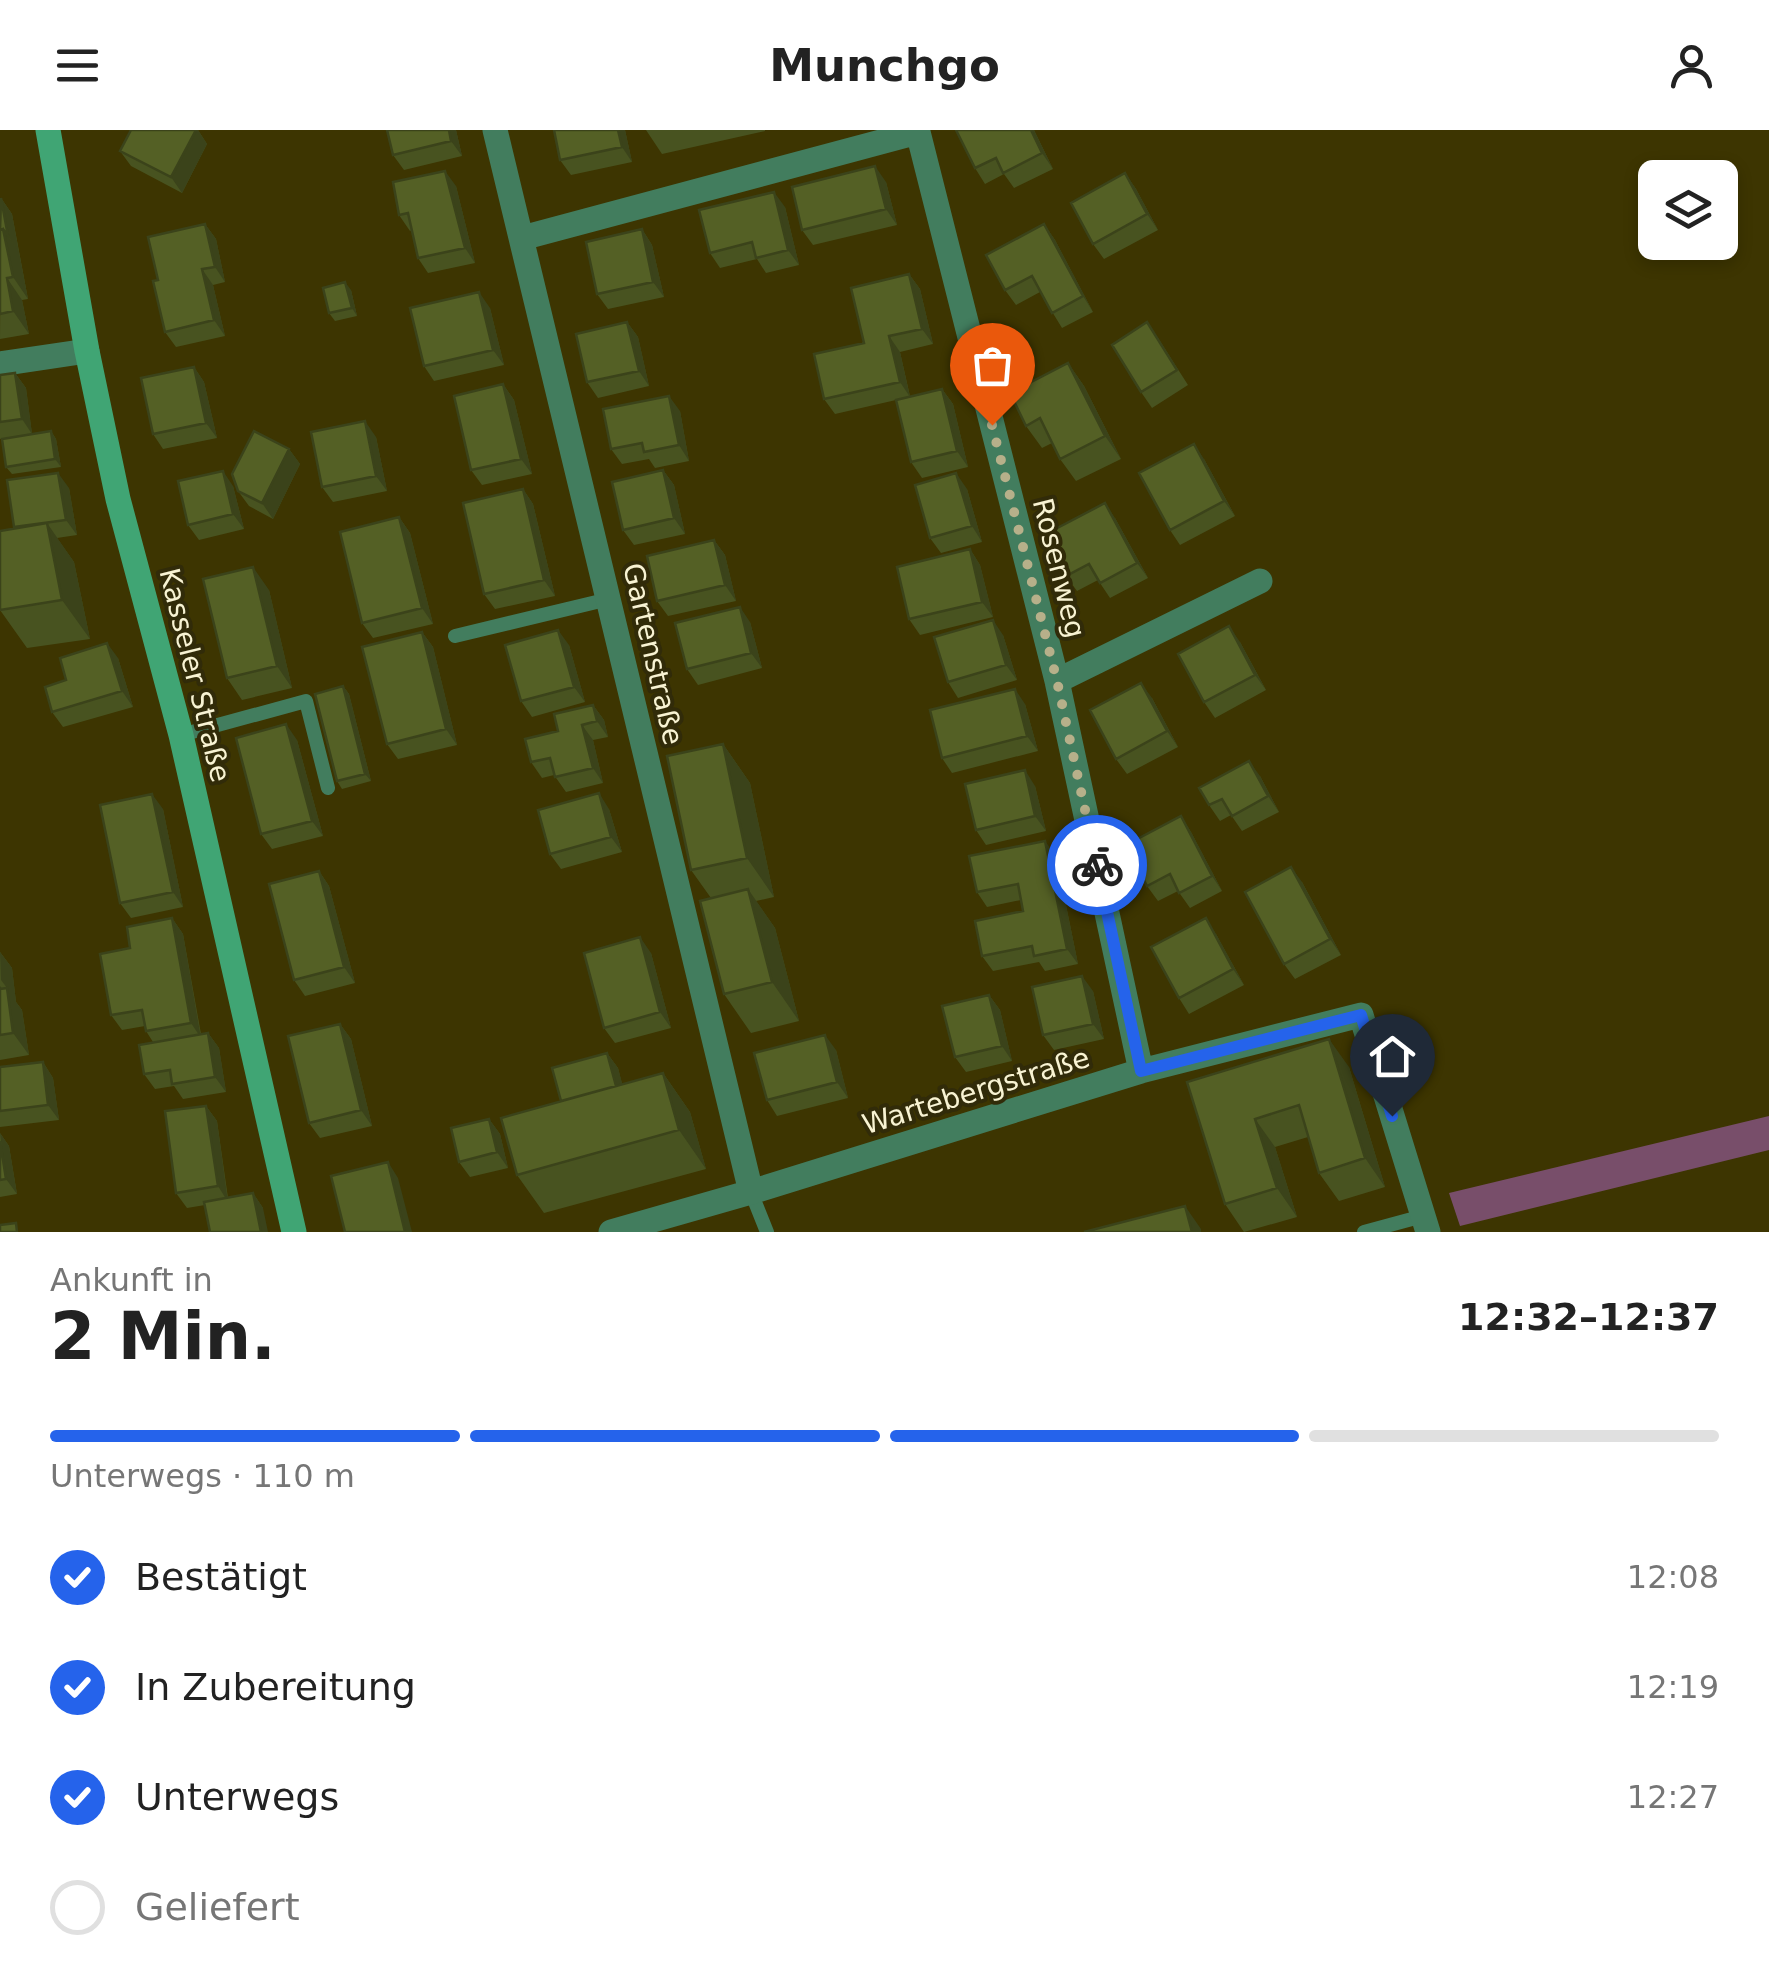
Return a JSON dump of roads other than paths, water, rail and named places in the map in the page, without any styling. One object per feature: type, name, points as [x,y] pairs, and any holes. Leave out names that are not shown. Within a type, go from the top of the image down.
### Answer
[{"type":"main road","name":"Kasseler Straße","points":[[48,130],[87,352],[118,499],[181,734],[294,1232]]},
{"type":"street","name":"Gartenstraße","points":[[495,130],[751,1192]]},
{"type":"street","name":"Rosenweg","points":[[522,238],[920,131],[1057,681],[1141,1071]]},
{"type":"street","points":[[0,364],[87,352]]},
{"type":"street","points":[[1057,681],[1260,581]]},
{"type":"street","name":"Wartebergstraße","points":[[611,1232],[1141,1071],[1361,1015],[1426,1224]]},
{"type":"lane","points":[[454,636],[609,600]]},
{"type":"lane","points":[[181,734],[306,701],[328,788]]},
{"type":"lane","points":[[751,1192],[767,1232]]},
{"type":"lane","points":[[1364,1232],[1426,1224]]}]
